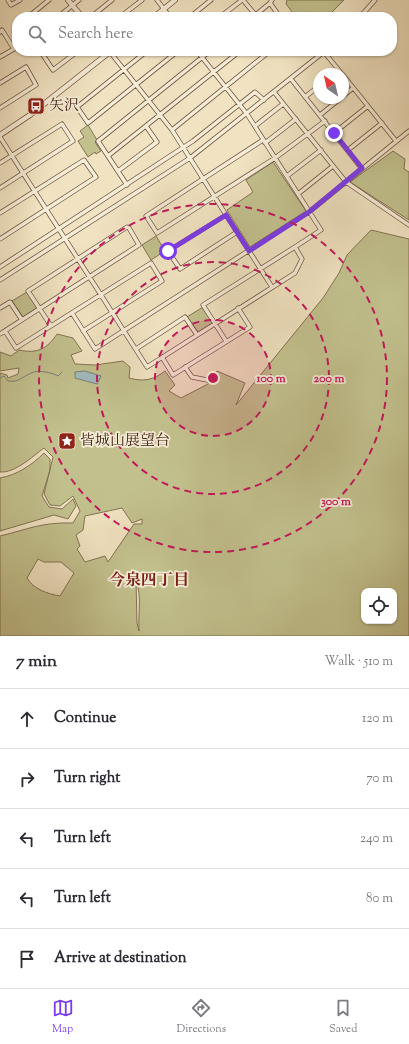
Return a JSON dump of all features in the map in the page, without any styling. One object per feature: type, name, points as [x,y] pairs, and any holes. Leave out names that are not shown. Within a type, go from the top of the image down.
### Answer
[{"type":"street","points":[[8,0],[12,5],[20,0]]},
{"type":"street","points":[[34,12],[49,0]]},
{"type":"street","points":[[68,0],[78,12]]},
{"type":"street","points":[[64,12],[79,0]]},
{"type":"street","points":[[97,12],[112,0]]},
{"type":"street","points":[[126,12],[142,0]]},
{"type":"street","points":[[157,0],[166,12]]},
{"type":"street","points":[[160,12],[175,0]]},
{"type":"street","points":[[196,12],[211,0]]},
{"type":"street","points":[[226,12],[242,0],[252,12]]},
{"type":"street","points":[[364,12],[373,1]]},
{"type":"street","points":[[260,12],[271,2],[277,12]]},
{"type":"street","points":[[0,32],[2,30],[12,46]]},
{"type":"street","points":[[0,57],[12,50]]},
{"type":"street","points":[[44,56],[53,70],[71,56]]},
{"type":"street","points":[[104,56],[30,115],[0,136],[147,367],[295,272],[302,259],[295,247]]},
{"type":"street","points":[[114,56],[172,130],[272,287]]},
{"type":"street","points":[[141,56],[77,107],[88,123],[172,56]]},
{"type":"street","points":[[108,156],[234,56]]},
{"type":"street","points":[[172,130],[264,56]]},
{"type":"street","points":[[0,280],[190,158],[291,80],[318,56]]},
{"type":"street","points":[[328,56],[337,68]]},
{"type":"street","points":[[127,185],[98,140],[202,57],[247,114],[321,230],[204,305],[214,324],[226,341]]},
{"type":"street","points":[[0,83],[26,67],[36,85],[0,108]]},
{"type":"street","points":[[291,80],[362,168]]},
{"type":"street","points":[[349,83],[396,141]]},
{"type":"street","points":[[349,91],[353,88]]},
{"type":"street","points":[[305,97],[313,91]]},
{"type":"street","points":[[0,266],[183,148],[255,92],[264,100]]},
{"type":"street","points":[[274,92],[346,182],[409,225]]},
{"type":"street","points":[[255,126],[283,104]]},
{"type":"street","points":[[320,115],[333,104]]},
{"type":"street","points":[[334,133],[368,106]]},
{"type":"street","points":[[296,120],[264,142],[146,216],[157,233],[275,158],[325,121]]},
{"type":"street","points":[[348,150],[382,123]]},
{"type":"street","points":[[0,163],[62,124],[73,141],[0,188]]},
{"type":"street","points":[[118,171],[157,142],[146,126]]},
{"type":"street","points":[[72,313],[95,350],[309,212],[409,131]]},
{"type":"street","points":[[287,176],[321,150]]},
{"type":"street","points":[[0,213],[84,160],[96,177],[0,239]]},
{"type":"street","points":[[298,194],[333,166]]},
{"type":"street","points":[[226,215],[168,251],[180,269],[237,232]]},
{"type":"street","points":[[0,334],[40,308],[139,245],[129,228],[127,227],[28,291],[40,308],[51,326]]},
{"type":"street","points":[[5,331],[16,348],[150,263],[162,281],[83,331]]},
{"type":"street","points":[[0,308],[10,302],[22,320]]},
{"type":"street","points":[[162,357],[173,375],[250,327],[238,308]]},
{"type":"street","points":[[136,349],[185,317],[197,335]]},
{"type":"street","points":[[185,367],[192,377],[212,381]]},
{"type":"shaded area","points":[[287,0],[344,0],[332,12],[292,12],[286,4]]},
{"type":"shaded area","points":[[88,125],[97,140],[95,142],[101,151],[96,154],[95,152],[88,157],[78,141],[84,137],[80,131]]},
{"type":"shaded area","points":[[393,151],[405,159],[404,169],[409,172],[409,220],[350,182]]},
{"type":"shaded area","points":[[273,162],[306,211],[250,247],[227,210],[253,192],[246,180]]},
{"type":"shaded area","points":[[371,230],[409,239],[409,636],[0,636],[0,536],[44,525],[73,523],[80,511],[73,496],[60,506],[50,505],[44,494],[53,457],[44,448],[29,460],[12,470],[0,472],[0,373],[7,375],[8,378],[18,374],[19,368],[0,371],[0,352],[11,356],[19,350],[36,351],[45,347],[57,334],[73,338],[82,351],[71,355],[75,364],[95,365],[123,361],[130,367],[129,378],[139,380],[152,378],[165,371],[175,385],[169,391],[181,398],[208,384],[217,371],[245,383],[236,405],[323,298],[339,273],[347,255]],"holes":[[[122,508],[132,523],[142,519],[142,524],[134,524],[108,562],[105,556],[85,562],[77,549],[80,546],[76,535],[83,530],[85,516]],[[38,559],[44,562],[61,562],[74,573],[60,596],[37,588],[27,578]],[[136,580],[139,599],[139,631],[137,623]]]},
{"type":"shaded area","points":[[156,236],[165,251],[151,260],[142,245]]},
{"type":"shaded area","points":[[27,292],[37,308],[23,317],[12,301]]},
{"type":"shaded area","points":[[203,307],[212,323],[198,332],[187,317]]},
{"type":"shaded area","points":[[44,453],[50,459],[50,470],[42,496],[49,507],[62,509],[73,499],[76,506],[68,519],[54,515],[0,531],[0,478],[12,475],[24,469]]},
{"type":"water","points":[[85,371],[101,376],[97,384],[75,378],[75,372]]},
{"type":"waterway","points":[[0,378],[4,376],[8,381],[15,381],[37,371],[58,376],[62,372]]},
{"type":"place","name":"矢沢","points":[[36,106]]},
{"type":"place","name":"皆城山展望台","points":[[67,441]]},
{"type":"district","name":"今泉四丁目","points":[[149,581]]},
{"type":"route","points":[[168,251],[226,215],[249,251],[309,212],[362,168],[334,133]]}]
